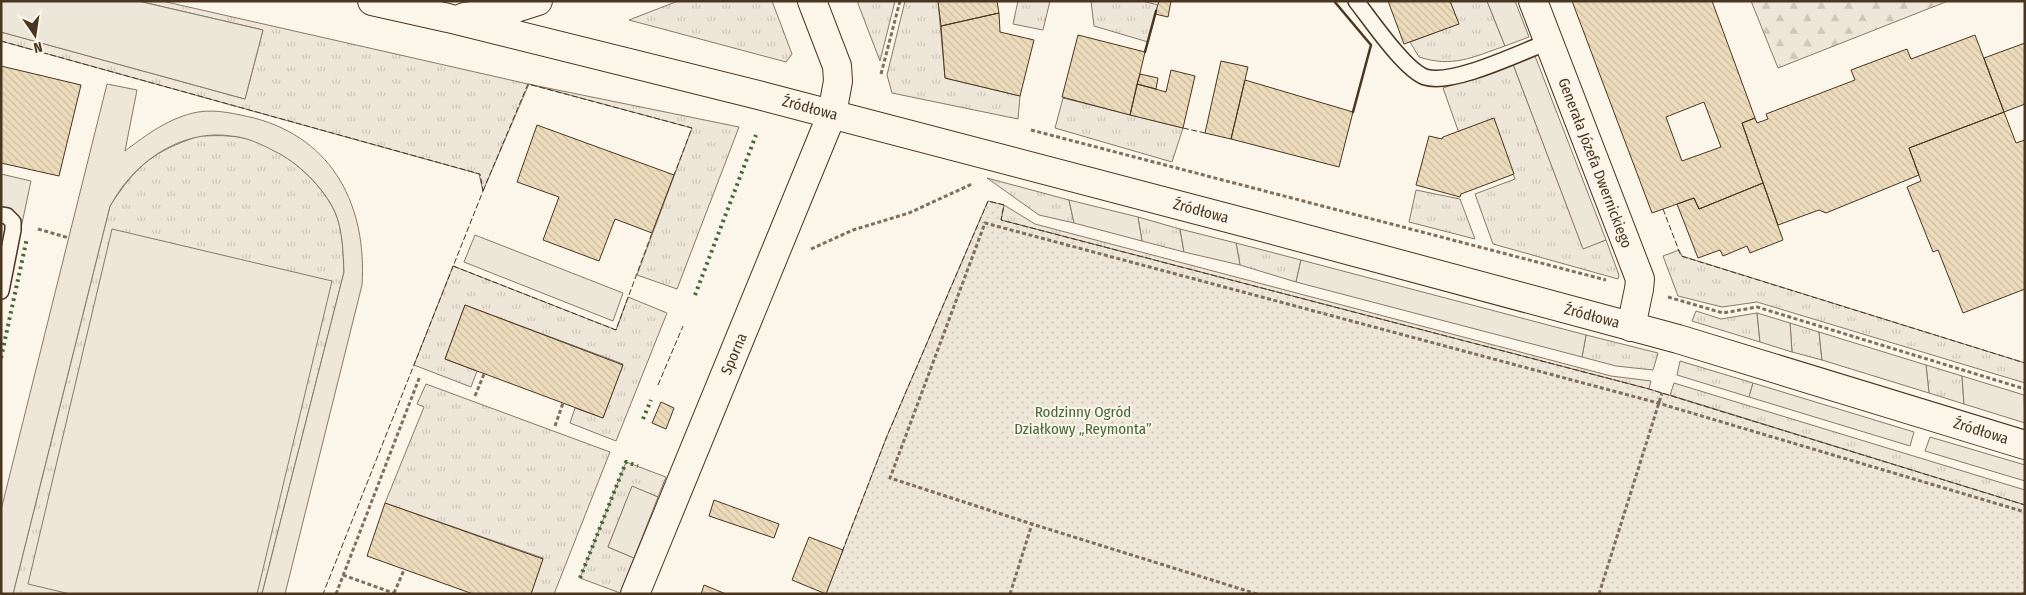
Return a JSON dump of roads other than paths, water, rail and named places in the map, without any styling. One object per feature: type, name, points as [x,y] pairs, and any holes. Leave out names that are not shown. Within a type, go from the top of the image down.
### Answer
[{"type":"street","name":"Źródłowa","points":[[372,1],[448,18],[832,114],[1678,339],[2025,445]]},
{"type":"street","points":[[448,18],[479,16],[510,10],[538,1]]},
{"type":"street","name":"Sporna","points":[[635,594],[832,114],[838,81],[837,66],[812,1]]},
{"type":"street","name":"Generała Józefa Dwernickiego","points":[[1533,1],[1640,279],[1631,327]]},
{"type":"lane","points":[[1356,1],[1403,60],[1424,76],[1435,78],[1456,77],[1548,42]]},
{"type":"lane","points":[[1,291],[14,230],[7,218]]},
{"type":"park label","name":"Rodzinny Ogród Działkowy „Reymonta”","points":[[1083,420]]}]
